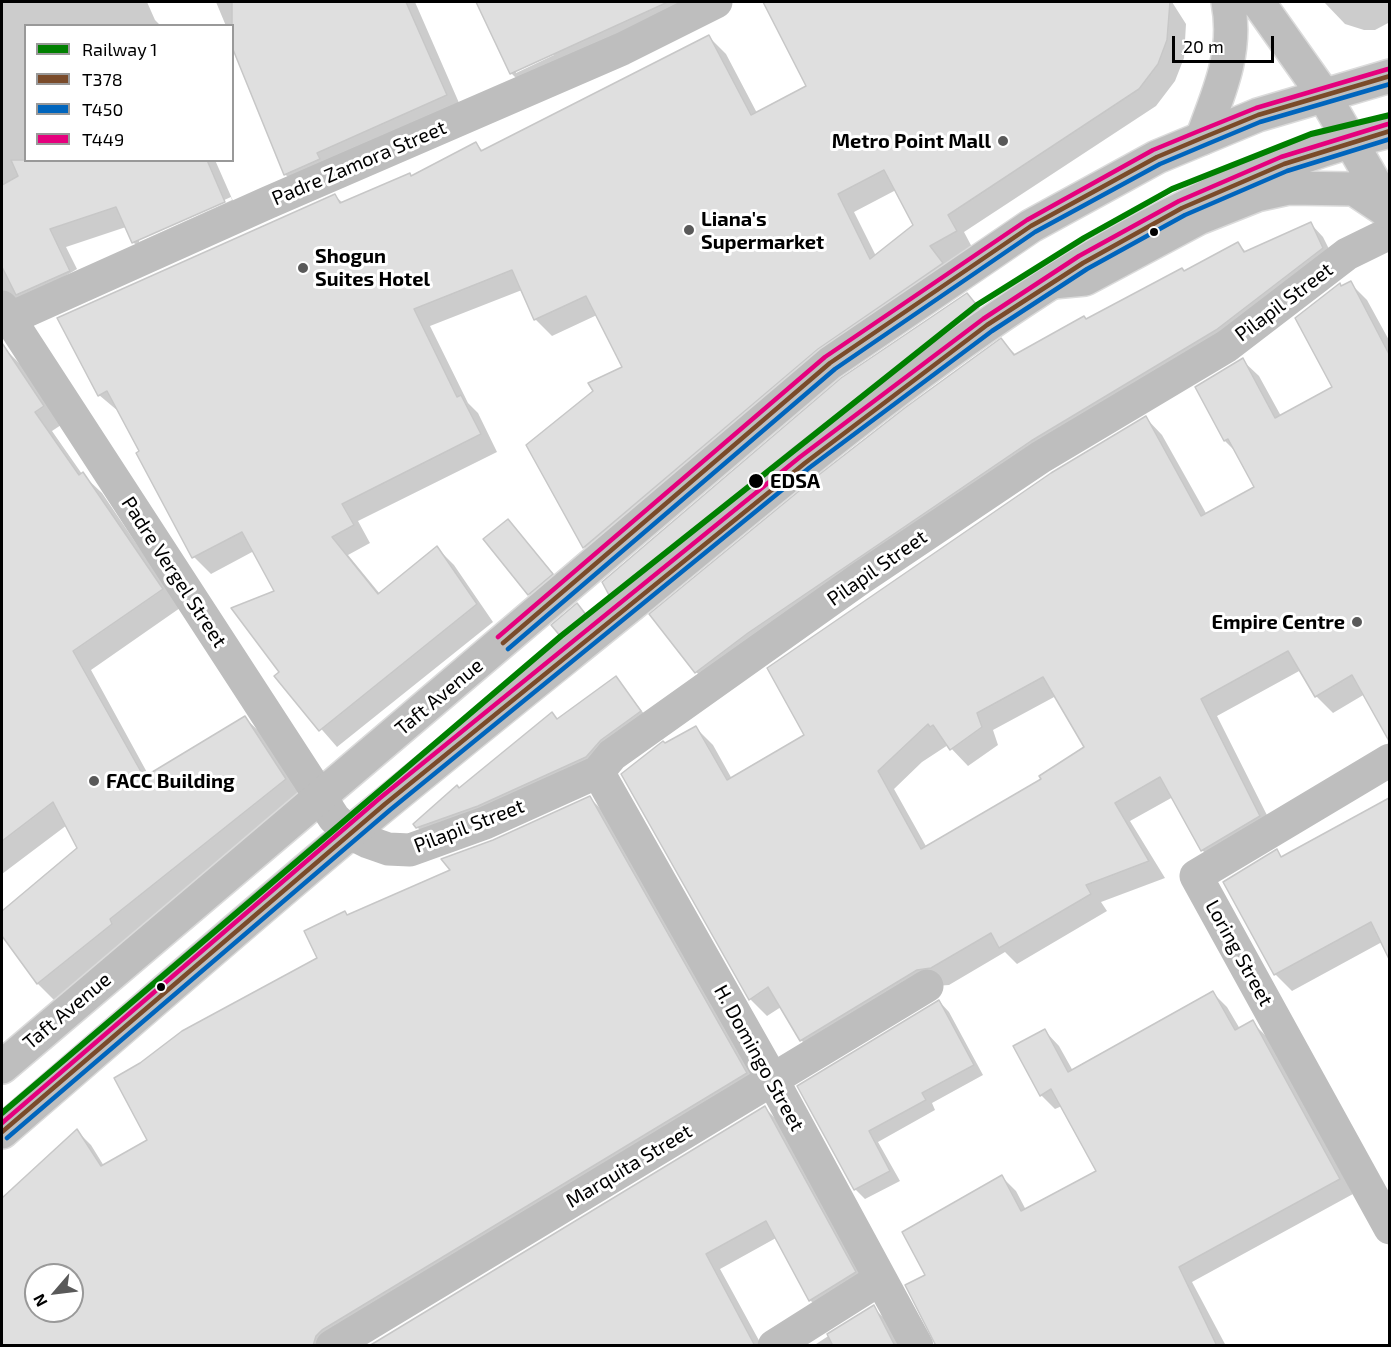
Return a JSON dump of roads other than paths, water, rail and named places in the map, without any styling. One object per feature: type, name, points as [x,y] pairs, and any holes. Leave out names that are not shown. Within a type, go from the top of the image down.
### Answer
[{"type":"main road","name":"Padre Zamora Street","points":[[4,316],[622,49],[716,2]]},
{"type":"main road","points":[[1202,138],[1226,74],[1230,46],[1228,2]]},
{"type":"main road","points":[[1258,2],[1323,94],[1389,211]]},
{"type":"main road","name":"Taft Avenue","points":[[2,1067],[830,363],[1031,226],[1157,157],[1258,115],[1389,76]]},
{"type":"main road","points":[[2,1132],[350,833],[868,412],[1053,282],[1180,208],[1274,167],[1350,141],[1389,131]]},
{"type":"main road","points":[[1053,282],[1085,279],[1199,218],[1257,195],[1289,188],[1354,189],[1389,211]]},
{"type":"main road","name":"Pilapil Street","points":[[350,833],[388,849],[410,850],[485,823],[598,772],[612,755],[871,572],[1041,457],[1227,346],[1347,254],[1389,233]]},
{"type":"main road","name":"Padre Vergel Street","points":[[4,316],[320,798],[334,818],[350,833]]},
{"type":"main road","name":"Loring Street","points":[[1389,760],[1196,876],[1389,1228]]},
{"type":"main road","name":"H. Domingo Street","points":[[598,772],[772,1079],[918,1346]]},
{"type":"main road","name":"Marquita Street","points":[[332,1346],[927,986]]},
{"type":"main road","points":[[774,1346],[880,1279]]},
{"type":"rail line","name":"1","points":[[2,1113],[561,636],[977,305],[1084,238],[1172,189],[1311,134],[1390,115]]},
{"type":"place","name":"Metro Point Mall","points":[[1003,141]]},
{"type":"place","name":"Liana's Supermarket","points":[[689,230]]},
{"type":"place","name":"Shogun Suites Hotel","points":[[303,268]]},
{"type":"place","name":"EDSA","points":[[756,481]]},
{"type":"place","name":"Empire Centre","points":[[1357,622]]},
{"type":"place","name":"FACC Building","points":[[94,781]]}]
